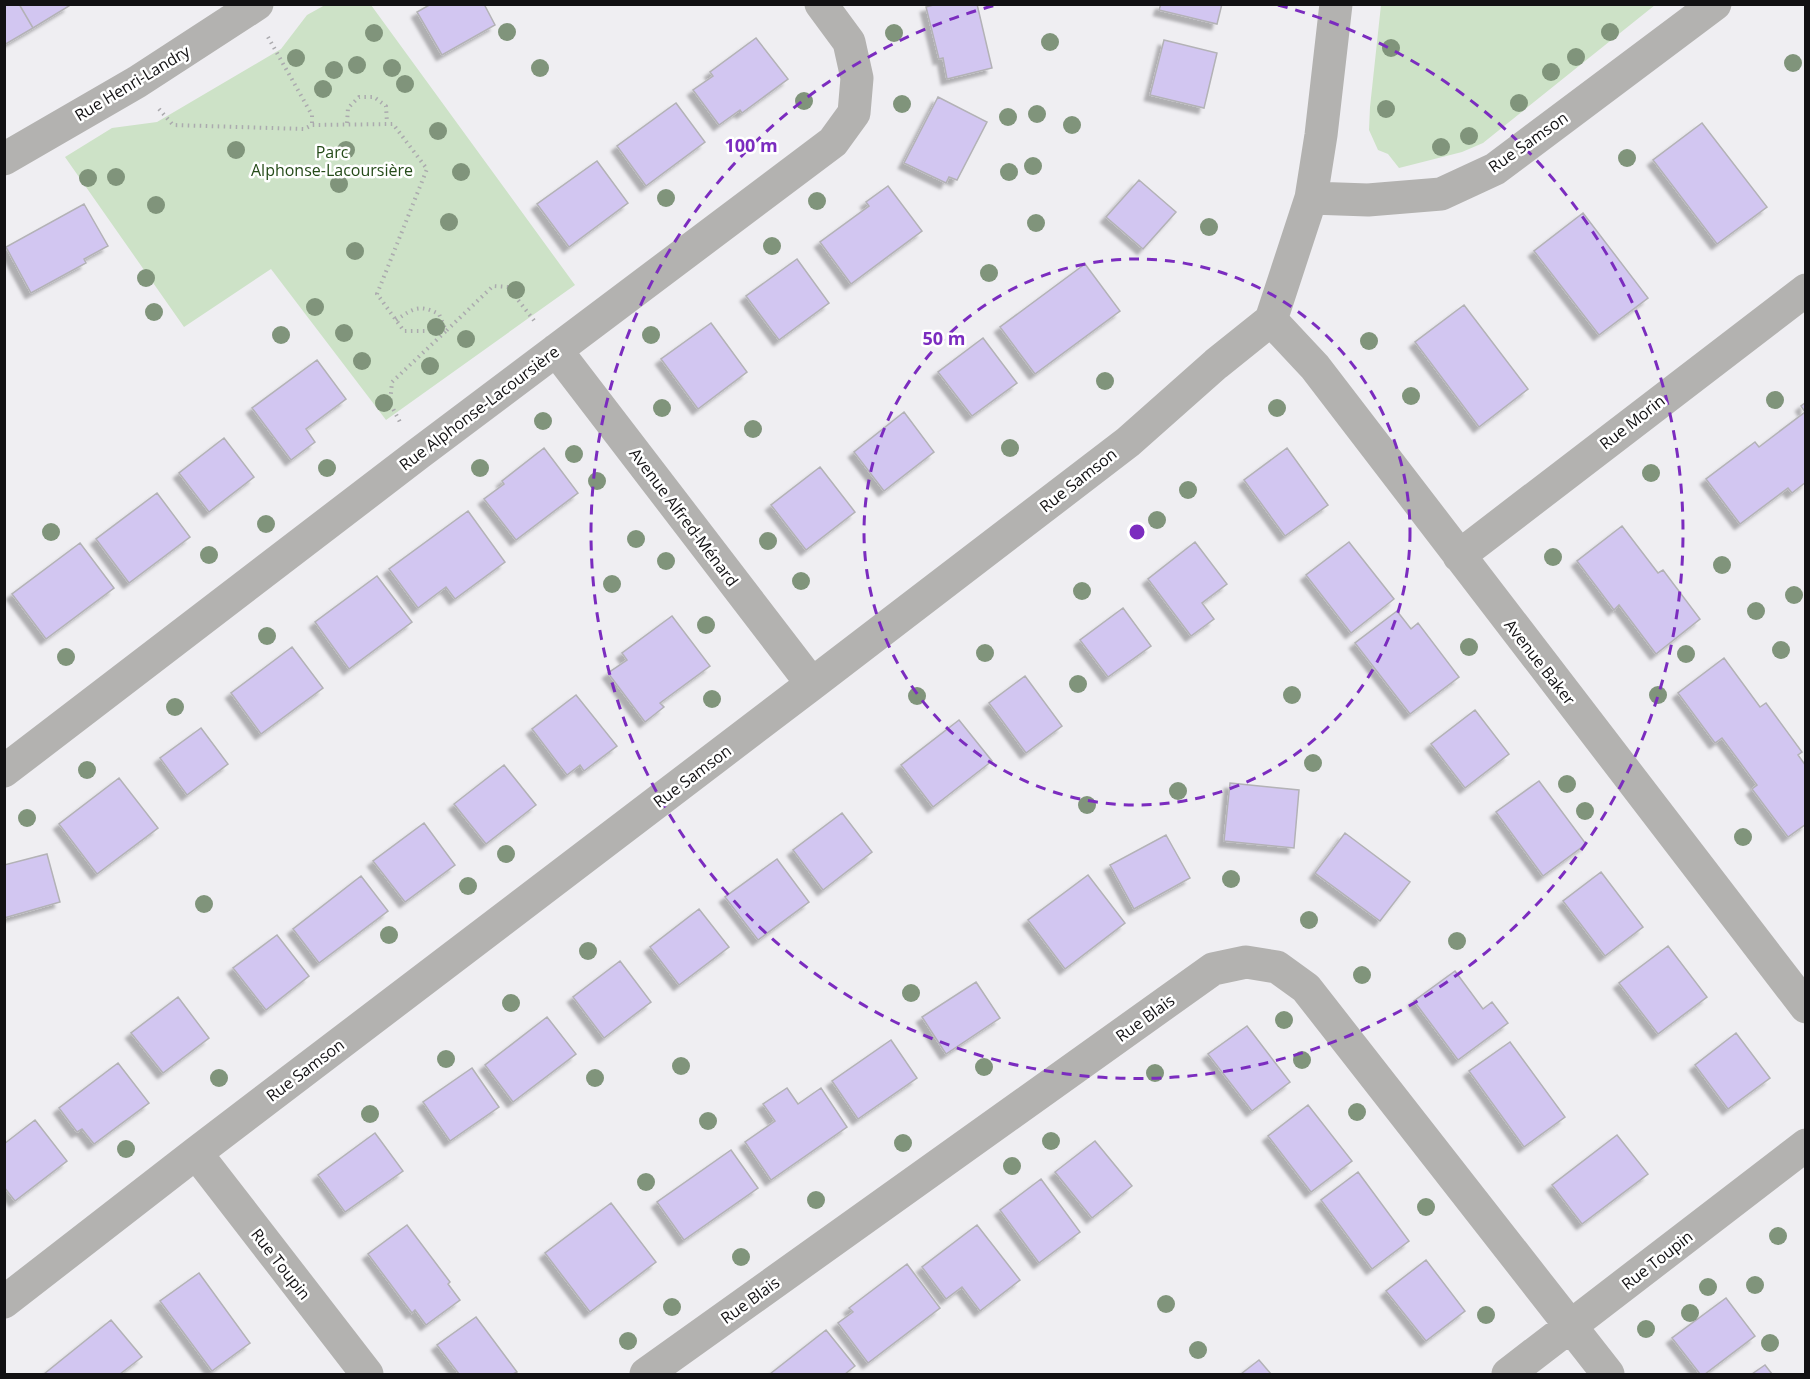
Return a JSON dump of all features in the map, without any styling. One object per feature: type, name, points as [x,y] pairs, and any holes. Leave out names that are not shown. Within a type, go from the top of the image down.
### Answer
[{"type":"street","name":"Rue Alphonse-Lacoursière","points":[[4,771],[418,454],[833,142],[854,113],[857,78],[849,42],[821,4]]},
{"type":"street","points":[[1271,320],[1311,198],[1321,135],[1336,4]]},
{"type":"street","name":"Rue Samson","points":[[1311,198],[1368,200],[1442,194],[1494,169],[1715,4]]},
{"type":"street","name":"Rue Henri-Landry","points":[[4,159],[137,82],[252,6]]},
{"type":"street","name":"Rue Morin","points":[[1458,556],[1806,290]]},
{"type":"street","name":"Rue Samson","points":[[4,1302],[1128,442],[1216,364],[1271,320]]},
{"type":"street","name":"Avenue Baker","points":[[1271,320],[1315,367],[1806,1007]]},
{"type":"street","name":"Avenue Alfred-Ménard","points":[[556,350],[812,684]]},
{"type":"street","name":"Rue Blais","points":[[646,1374],[1213,969],[1246,962],[1276,968],[1306,988],[1608,1374]]},
{"type":"street","name":"Rue Toupin","points":[[1508,1374],[1806,1145]]},
{"type":"street","name":"Rue Toupin","points":[[196,1153],[367,1374]]},
{"type":"path","points":[[252,6],[312,115],[312,125]]},
{"type":"path","points":[[137,82],[173,125],[304,129],[312,125],[347,123],[393,124],[427,169],[376,294],[404,331],[446,331]]},
{"type":"path","points":[[347,123],[348,108],[359,97],[374,97],[386,106],[387,123]]},
{"type":"path","points":[[418,454],[390,403],[392,382],[493,286],[508,287],[556,350]]},
{"type":"path","points":[[396,320],[412,309],[426,308],[439,314],[446,331]]},
{"type":"green space","points":[[1381,4],[1655,5],[1483,143],[1462,152],[1399,168],[1388,154],[1378,150],[1369,130]]},
{"type":"green space","name":"Parc Alphonse-Lacoursière","points":[[325,5],[371,5],[575,285],[386,420],[271,269],[184,327],[65,157],[112,128],[157,122],[281,49],[307,15]]},
{"type":"building","points":[[4,4],[19,4],[33,28],[4,45]]},
{"type":"building","points":[[19,4],[68,4],[69,6],[33,28]]},
{"type":"building","points":[[431,4],[484,4],[495,25],[442,55],[417,12]]},
{"type":"building","points":[[937,4],[977,4],[992,68],[947,79],[943,58],[939,59],[926,7]]},
{"type":"building","points":[[1161,4],[1222,4],[1217,24],[1159,10]]},
{"type":"building","points":[[756,38],[788,79],[742,113],[740,110],[719,125],[693,90],[713,76],[710,72]]},
{"type":"building","points":[[1164,40],[1217,53],[1204,108],[1150,95]]},
{"type":"building","points":[[938,97],[987,122],[957,180],[949,177],[946,183],[904,163]]},
{"type":"building","points":[[676,103],[705,142],[646,186],[617,146]]},
{"type":"building","points":[[1702,123],[1767,207],[1717,244],[1653,160]]},
{"type":"building","points":[[597,161],[628,203],[569,247],[537,204]]},
{"type":"building","points":[[1139,180],[1176,212],[1143,249],[1106,217]]},
{"type":"building","points":[[888,186],[922,231],[851,284],[820,242],[869,206],[866,202]]},
{"type":"building","points":[[84,204],[108,246],[84,259],[86,263],[31,293],[6,247]]},
{"type":"building","points":[[1583,213],[1648,298],[1599,335],[1534,251]]},
{"type":"building","points":[[797,259],[829,303],[779,340],[746,296]]},
{"type":"building","points":[[1085,264],[1120,311],[1035,374],[1000,327]]},
{"type":"building","points":[[1464,305],[1528,389],[1479,427],[1415,342]]},
{"type":"building","points":[[711,323],[747,372],[698,409],[661,359]]},
{"type":"building","points":[[983,338],[1017,383],[972,416],[938,372]]},
{"type":"building","points":[[317,360],[346,399],[306,429],[315,442],[291,460],[252,408]]},
{"type":"building","points":[[1806,402],[1806,482],[1792,493],[1788,488],[1740,524],[1706,479],[1755,442],[1759,447],[1805,412],[1801,406]]},
{"type":"building","points":[[904,412],[934,452],[884,491],[854,452]]},
{"type":"building","points":[[224,438],[254,477],[209,512],[179,473]]},
{"type":"building","points":[[544,448],[578,493],[516,540],[484,499],[504,484],[502,481]]},
{"type":"building","points":[[1287,448],[1328,505],[1285,536],[1244,480]]},
{"type":"building","points":[[820,467],[855,512],[806,550],[771,505]]},
{"type":"building","points":[[157,493],[190,537],[129,583],[96,539]]},
{"type":"building","points":[[468,511],[505,562],[455,599],[446,587],[418,608],[389,569]]},
{"type":"building","points":[[1622,526],[1658,573],[1663,570],[1700,619],[1656,654],[1619,605],[1614,610],[1577,561]]},
{"type":"building","points":[[1195,542],[1227,584],[1202,603],[1214,619],[1191,636],[1148,579]]},
{"type":"building","points":[[1349,542],[1394,599],[1351,633],[1306,575]]},
{"type":"building","points":[[80,543],[114,588],[46,639],[12,594]]},
{"type":"building","points":[[377,576],[412,622],[349,669],[315,622]]},
{"type":"building","points":[[1123,608],[1151,646],[1108,677],[1080,640]]},
{"type":"building","points":[[1397,611],[1411,629],[1418,623],[1459,677],[1410,714],[1355,643]]},
{"type":"building","points":[[672,616],[710,666],[660,703],[664,707],[645,722],[608,673],[627,660],[622,653]]},
{"type":"building","points":[[292,647],[323,688],[261,734],[231,693]]},
{"type":"building","points":[[1724,658],[1760,707],[1766,703],[1802,752],[1798,755],[1806,766],[1806,824],[1788,837],[1752,789],[1757,785],[1722,738],[1715,743],[1678,693]]},
{"type":"building","points":[[1025,676],[1062,726],[1026,753],[989,703]]},
{"type":"building","points":[[576,695],[617,746],[584,771],[580,765],[567,775],[532,729]]},
{"type":"building","points":[[1475,710],[1509,754],[1465,788],[1431,744]]},
{"type":"building","points":[[959,720],[992,761],[933,807],[901,765]]},
{"type":"building","points":[[201,728],[228,764],[187,795],[160,758]]},
{"type":"building","points":[[504,765],[536,805],[486,844],[454,804]]},
{"type":"building","points":[[119,778],[158,828],[97,874],[59,824]]},
{"type":"building","points":[[1539,781],[1586,844],[1543,876],[1496,812]]},
{"type":"building","points":[[1230,783],[1299,790],[1294,848],[1224,841]]},
{"type":"building","points":[[842,813],[872,852],[823,890],[793,850]]},
{"type":"building","points":[[424,823],[455,865],[405,902],[373,861]]},
{"type":"building","points":[[1345,833],[1410,882],[1380,921],[1315,873]]},
{"type":"building","points":[[1166,835],[1190,878],[1134,909],[1110,865]]},
{"type":"building","points":[[47,854],[60,902],[4,918],[4,865]]},
{"type":"building","points":[[777,859],[809,902],[758,940],[725,897]]},
{"type":"building","points":[[1601,872],[1643,927],[1605,956],[1563,901]]},
{"type":"building","points":[[1088,875],[1125,923],[1065,969],[1028,920]]},
{"type":"building","points":[[361,876],[388,911],[319,963],[293,929]]},
{"type":"building","points":[[699,909],[729,947],[679,985],[650,947]]},
{"type":"building","points":[[277,935],[309,976],[266,1010],[233,968]]},
{"type":"building","points":[[1668,946],[1707,997],[1658,1034],[1619,983]]},
{"type":"building","points":[[620,961],[651,1002],[604,1038],[573,997]]},
{"type":"building","points":[[1455,971],[1483,1009],[1492,1002],[1508,1023],[1458,1060],[1414,1001]]},
{"type":"building","points":[[976,982],[1000,1018],[946,1054],[922,1017]]},
{"type":"building","points":[[178,997],[209,1038],[163,1073],[131,1033]]},
{"type":"building","points":[[547,1017],[576,1054],[513,1102],[485,1065]]},
{"type":"building","points":[[1247,1026],[1290,1082],[1252,1111],[1208,1054]]},
{"type":"building","points":[[1736,1033],[1770,1078],[1728,1109],[1695,1065]]},
{"type":"building","points":[[891,1040],[917,1078],[858,1119],[832,1081]]},
{"type":"building","points":[[1510,1042],[1565,1117],[1524,1147],[1469,1071]]},
{"type":"building","points":[[118,1063],[149,1103],[94,1144],[82,1129],[77,1132],[59,1108]]},
{"type":"building","points":[[472,1068],[499,1107],[450,1141],[423,1102]]},
{"type":"building","points":[[787,1088],[798,1104],[821,1088],[847,1127],[771,1180],[745,1142],[775,1121],[763,1104]]},
{"type":"building","points":[[1308,1105],[1352,1161],[1311,1192],[1268,1136]]},
{"type":"building","points":[[35,1120],[67,1161],[15,1201],[4,1187],[4,1144]]},
{"type":"building","points":[[375,1133],[403,1171],[345,1212],[318,1175]]},
{"type":"building","points":[[1617,1135],[1648,1174],[1582,1224],[1552,1185]]},
{"type":"building","points":[[1095,1141],[1132,1186],[1092,1218],[1055,1172]]},
{"type":"building","points":[[731,1150],[758,1188],[684,1240],[657,1202]]},
{"type":"building","points":[[1358,1172],[1409,1241],[1372,1269],[1321,1200]]},
{"type":"building","points":[[1041,1179],[1080,1232],[1039,1263],[1000,1210]]},
{"type":"building","points":[[611,1203],[656,1262],[590,1312],[545,1253]]},
{"type":"building","points":[[407,1225],[450,1282],[448,1284],[460,1300],[426,1325],[415,1310],[412,1313],[368,1254]]},
{"type":"building","points":[[977,1225],[1020,1280],[980,1311],[962,1287],[946,1299],[922,1267]]},
{"type":"building","points":[[1426,1260],[1465,1311],[1426,1341],[1386,1291]]},
{"type":"building","points":[[907,1264],[940,1308],[868,1363],[838,1323],[853,1312],[849,1308]]},
{"type":"building","points":[[199,1273],[250,1343],[212,1371],[160,1301]]},
{"type":"building","points":[[1726,1298],[1755,1336],[1705,1374],[1700,1374],[1672,1338]]},
{"type":"building","points":[[476,1317],[517,1372],[513,1374],[459,1374],[437,1345]]},
{"type":"building","points":[[111,1320],[142,1357],[120,1374],[44,1374]]},
{"type":"building","points":[[826,1330],[855,1366],[845,1374],[770,1374]]},
{"type":"building","points":[[1259,1360],[1271,1374],[1241,1374]]},
{"type":"building","points":[[1765,1365],[1772,1374],[1752,1374]]}]
